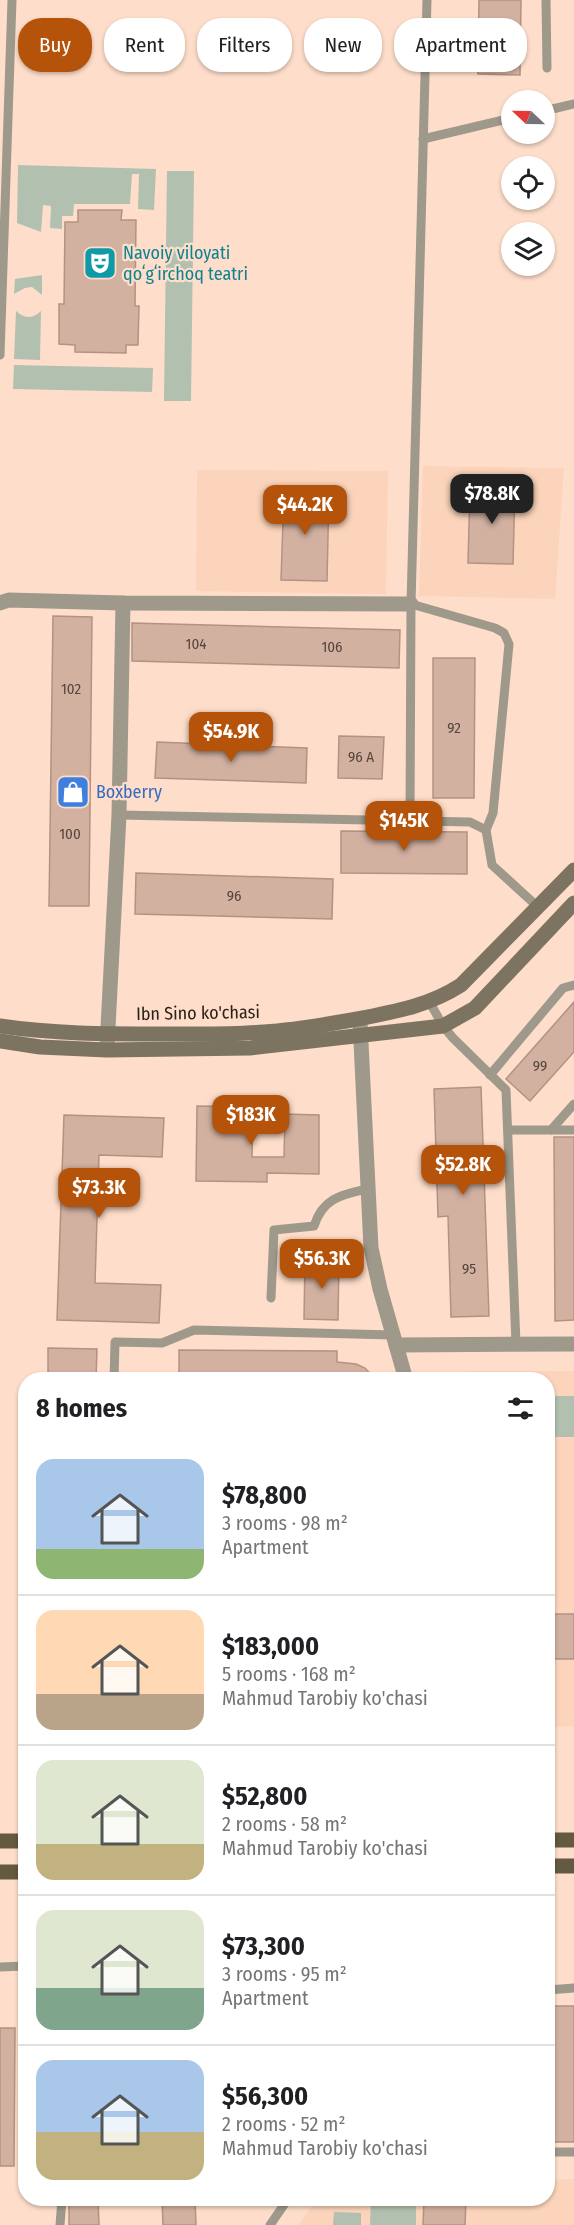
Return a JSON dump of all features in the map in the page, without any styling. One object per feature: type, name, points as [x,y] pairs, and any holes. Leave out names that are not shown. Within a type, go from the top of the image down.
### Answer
[{"type":"main road","name":"Ibn Sino ko'chasi","points":[[0,1026],[36,1032],[107,1034],[266,1032],[396,1011],[441,998],[461,985],[574,870]]},
{"type":"main road","points":[[0,1041],[40,1047],[107,1050],[250,1048],[443,1026],[475,1008],[574,903]]},
{"type":"main road","points":[[555,1840],[574,1840]]},
{"type":"main road","points":[[0,1841],[18,1841]]},
{"type":"main road","points":[[555,1866],[574,1866]]},
{"type":"main road","points":[[0,1872],[18,1872]]},
{"type":"street","points":[[0,603],[9,600],[123,603],[411,604]]},
{"type":"street","points":[[107,1050],[119,815],[123,603]]},
{"type":"street","points":[[360,1018],[371,1248],[404,1372]]},
{"type":"street","points":[[395,1340],[574,1344]]},
{"type":"lane","points":[[0,356],[12,0]]},
{"type":"lane","points":[[410,820],[411,604],[427,0]]},
{"type":"lane","points":[[546,0],[547,68]]},
{"type":"lane","points":[[555,108],[574,104]]},
{"type":"lane","points":[[423,139],[501,121]]},
{"type":"lane","points":[[411,604],[495,628],[504,633],[509,644],[493,813],[486,830],[492,865],[538,907]]},
{"type":"lane","points":[[119,815],[470,822],[486,830]]},
{"type":"lane","points":[[490,1075],[563,988],[574,985]]},
{"type":"lane","points":[[429,1001],[443,1026],[506,1090],[516,1344]]},
{"type":"lane","points":[[551,1130],[574,1104]]},
{"type":"lane","points":[[508,1130],[574,1130]]},
{"type":"lane","points":[[271,1298],[273,1230],[314,1226],[318,1212],[337,1196],[367,1189]]},
{"type":"lane","points":[[114,1372],[115,1342],[162,1343],[194,1330],[395,1340]]},
{"type":"lane","points":[[0,1967],[18,1966]]},
{"type":"lane","points":[[555,1989],[574,1988]]},
{"type":"lane","points":[[555,2152],[574,2152]]},
{"type":"lane","points":[[60,2225],[61,2206]]},
{"type":"lane","points":[[270,2225],[283,2206]]},
{"type":"shaded area","points":[[423,466],[564,468],[555,599],[419,596]]},
{"type":"shaded area","points":[[197,470],[388,471],[386,594],[196,591]]},
{"type":"shaded area","points":[[574,1371],[574,1726],[555,1727],[555,1372],[444,1372]]},
{"type":"shaded area","points":[[574,2179],[574,2225],[298,2225],[312,2206],[555,2206],[555,2180]]},
{"type":"green space","points":[[18,165],[156,169],[154,210],[138,209],[139,174],[132,174],[130,204],[74,204],[73,216],[62,216],[62,229],[50,228],[51,206],[43,205],[41,232],[17,223]]},
{"type":"green space","points":[[167,171],[194,171],[191,401],[164,401]]},
{"type":"green space","points":[[42,275],[42,295],[32,287],[14,294],[15,279]]},
{"type":"green space","points":[[16,311],[28,317],[35,316],[41,311],[40,360],[14,359]]},
{"type":"green space","points":[[14,365],[153,368],[152,392],[13,389]]},
{"type":"green space","points":[[555,1396],[574,1396],[574,1437],[555,1437]]},
{"type":"green space","points":[[371,2206],[416,2206],[416,2225],[370,2225]]},
{"type":"green space","points":[[334,2212],[361,2213],[361,2225],[333,2225]]},
{"type":"building","points":[[479,0],[521,0],[521,18],[479,18]]},
{"type":"building","points":[[478,72],[520,72],[520,75],[478,74]]},
{"type":"building","name":"Navoiy viloyati qoʻgʻirchoq teatri","points":[[78,210],[122,210],[121,220],[136,220],[135,306],[139,306],[138,345],[126,345],[126,353],[75,352],[75,345],[59,344],[59,304],[64,304],[65,222],[78,222]]},
{"type":"building","points":[[470,487],[515,487],[513,564],[468,563]]},
{"type":"building","points":[[284,491],[329,492],[327,581],[281,580]]},
{"type":"building","points":[[53,616],[92,617],[89,906],[49,906]]},
{"type":"building","points":[[132,623],[400,630],[399,668],[132,661]]},
{"type":"building","points":[[433,658],[475,658],[474,798],[433,798]]},
{"type":"building","points":[[339,736],[384,737],[382,779],[338,778]]},
{"type":"building","points":[[157,742],[307,748],[306,783],[155,778]]},
{"type":"building","points":[[341,831],[467,832],[467,874],[341,873]]},
{"type":"building","points":[[136,873],[333,879],[332,919],[135,914]]},
{"type":"building","points":[[574,1002],[574,1052],[530,1101],[506,1079]]},
{"type":"building","points":[[481,1087],[489,1316],[451,1317],[448,1216],[438,1217],[434,1089]]},
{"type":"building","points":[[197,1106],[253,1107],[252,1157],[284,1157],[285,1114],[319,1115],[319,1174],[267,1173],[267,1182],[196,1181]]},
{"type":"building","points":[[64,1115],[164,1118],[162,1157],[99,1155],[95,1283],[161,1285],[159,1323],[57,1320]]},
{"type":"building","points":[[554,1137],[574,1137],[574,1320],[555,1321]]},
{"type":"building","points":[[305,1259],[339,1260],[338,1320],[304,1319]]},
{"type":"building","points":[[48,1348],[97,1349],[96,1372],[48,1372]]},
{"type":"building","points":[[179,1350],[337,1351],[337,1362],[356,1364],[369,1372],[179,1372]]},
{"type":"building","points":[[555,1614],[574,1614],[574,1659],[555,1659]]},
{"type":"building","points":[[555,2006],[574,2006],[574,2142],[555,2142]]},
{"type":"building","points":[[0,2028],[15,2028],[14,2166],[0,2166]]},
{"type":"building","points":[[69,2206],[98,2206],[99,2225],[69,2225]]},
{"type":"building","points":[[162,2206],[195,2206],[196,2225],[163,2225]]},
{"type":"building","points":[[424,2206],[466,2206],[465,2225],[423,2225]]},
{"type":"place","name":"Navoiy viloyati qoʻgʻirchoq teatri","points":[[100,263]]},
{"type":"place","name":"Boxberry","points":[[73,792]]}]
